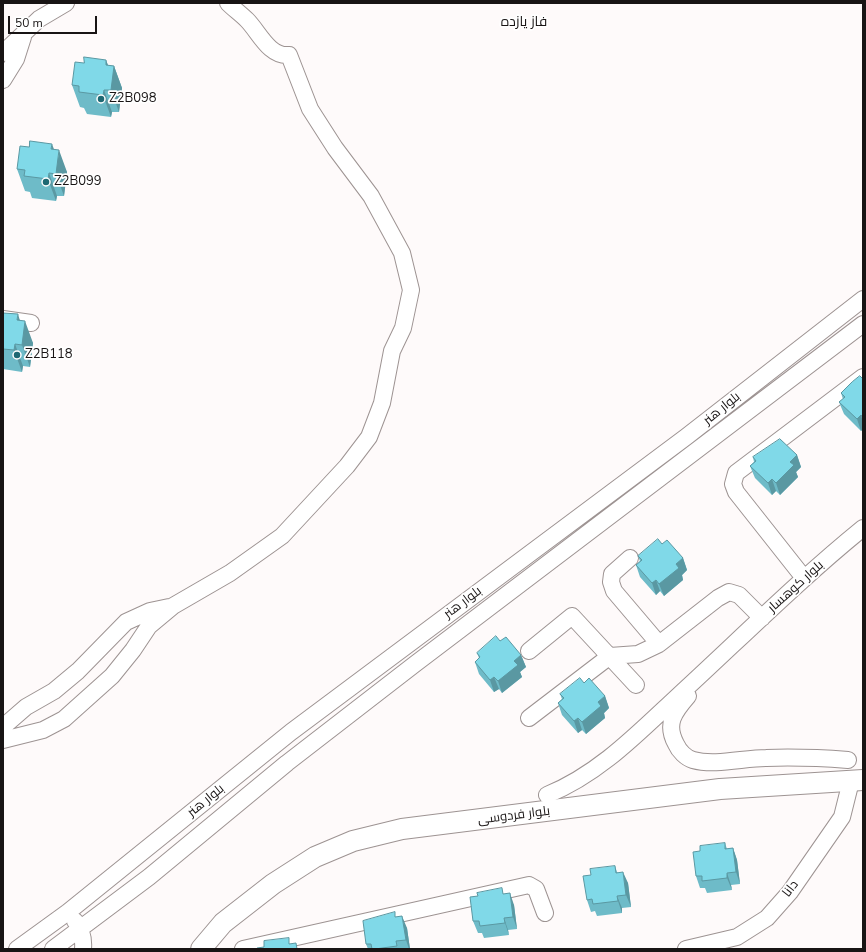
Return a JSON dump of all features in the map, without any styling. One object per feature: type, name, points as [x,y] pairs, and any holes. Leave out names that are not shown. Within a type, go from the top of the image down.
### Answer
[{"type":"main road","name":"بلوار فردوسی","points":[[201,949],[223,923],[273,884],[315,857],[353,841],[402,829],[720,789],[857,780]]},
{"type":"street","points":[[3,53],[39,19],[66,3]]},
{"type":"street","points":[[3,740],[43,730],[64,719],[112,676],[133,650],[149,626],[172,606],[230,573],[282,536],[347,466],[369,437],[382,403],[392,352],[403,328],[411,290],[402,253],[371,196],[335,148],[310,109],[289,55],[282,56],[272,50],[247,20],[228,3]]},
{"type":"street","points":[[3,80],[16,59],[24,34]]},
{"type":"street","name":"بلوار هنر","points":[[17,949],[68,912],[292,732],[686,437],[863,299]]},
{"type":"street","points":[[3,319],[31,323]]},
{"type":"street","name":"بلوار هنر","points":[[53,949],[149,877],[324,735],[863,324]]},
{"type":"street","points":[[804,578],[736,492],[733,484],[736,473],[863,377]]},
{"type":"street","name":"بلوار کوهسار","points":[[730,648],[804,578],[863,528]]},
{"type":"street","points":[[630,558],[612,574],[611,582],[614,591],[659,644]]},
{"type":"street","points":[[529,718],[610,656],[638,654],[659,644],[718,598],[729,592],[739,595],[762,618]]},
{"type":"street","points":[[3,726],[26,707],[54,691],[78,672],[104,643],[126,622],[150,611],[172,606]]},
{"type":"street","points":[[529,651],[572,616],[636,685]]},
{"type":"street","points":[[730,648],[680,705],[671,720],[670,734],[679,751],[692,760],[719,762],[765,758],[818,758],[848,760]]},
{"type":"street","points":[[547,795],[570,786],[609,759],[730,648]]},
{"type":"street","name":"دانا","points":[[686,949],[737,937],[767,918],[790,892],[842,817],[857,780]]},
{"type":"street","points":[[243,949],[529,885],[536,889],[545,913]]},
{"type":"street","points":[[68,912],[81,929],[84,941],[83,949]]},
{"type":"building","points":[[84,57],[106,60],[106,65],[114,66],[111,90],[104,90],[103,95],[79,92],[79,86],[72,85],[75,62],[84,63]]},
{"type":"building","points":[[30,141],[52,144],[51,149],[59,150],[56,174],[49,173],[48,179],[24,176],[25,170],[17,169],[20,146],[29,147]]},
{"type":"building","points":[[3,313],[18,314],[17,320],[25,321],[22,345],[15,344],[14,350],[3,349]]},
{"type":"building","points":[[860,376],[863,379],[863,418],[861,415],[857,419],[839,402],[845,397],[841,393]]},
{"type":"building","points":[[780,439],[797,455],[790,462],[794,465],[776,483],[772,479],[768,483],[750,466],[756,461],[753,457]]},
{"type":"building","points":[[658,539],[662,544],[667,540],[683,558],[676,564],[679,568],[659,584],[656,580],[652,583],[636,565],[642,560],[638,556]]},
{"type":"building","points":[[496,636],[500,641],[506,637],[521,655],[514,661],[518,665],[498,681],[494,677],[490,680],[475,662],[480,657],[477,653]]},
{"type":"building","points":[[580,678],[584,683],[589,678],[605,696],[598,702],[601,706],[582,722],[578,718],[574,721],[558,703],[564,698],[560,694]]},
{"type":"building","points":[[725,843],[725,849],[733,848],[736,872],[727,873],[727,878],[702,881],[702,876],[696,876],[693,852],[700,851],[700,846]]},
{"type":"building","points":[[615,866],[616,873],[623,872],[626,895],[617,896],[618,901],[593,904],[592,899],[587,900],[583,876],[591,875],[590,869]]},
{"type":"building","points":[[502,888],[503,894],[510,893],[513,917],[504,918],[505,923],[480,926],[479,921],[473,921],[470,897],[478,896],[477,893]]},
{"type":"building","points":[[395,912],[395,917],[402,916],[406,940],[396,941],[397,946],[372,949],[371,944],[366,944],[363,921]]},
{"type":"building","points":[[289,938],[289,944],[296,943],[297,949],[257,949],[264,947],[264,941]]},
{"type":"place","name":"Z2B098","points":[[101,99]]},
{"type":"place","name":"Z2B099","points":[[46,182]]},
{"type":"place","name":"Z2B118","points":[[17,355]]},
{"type":"district","name":"فاز یازده","points":[[524,23]]}]
